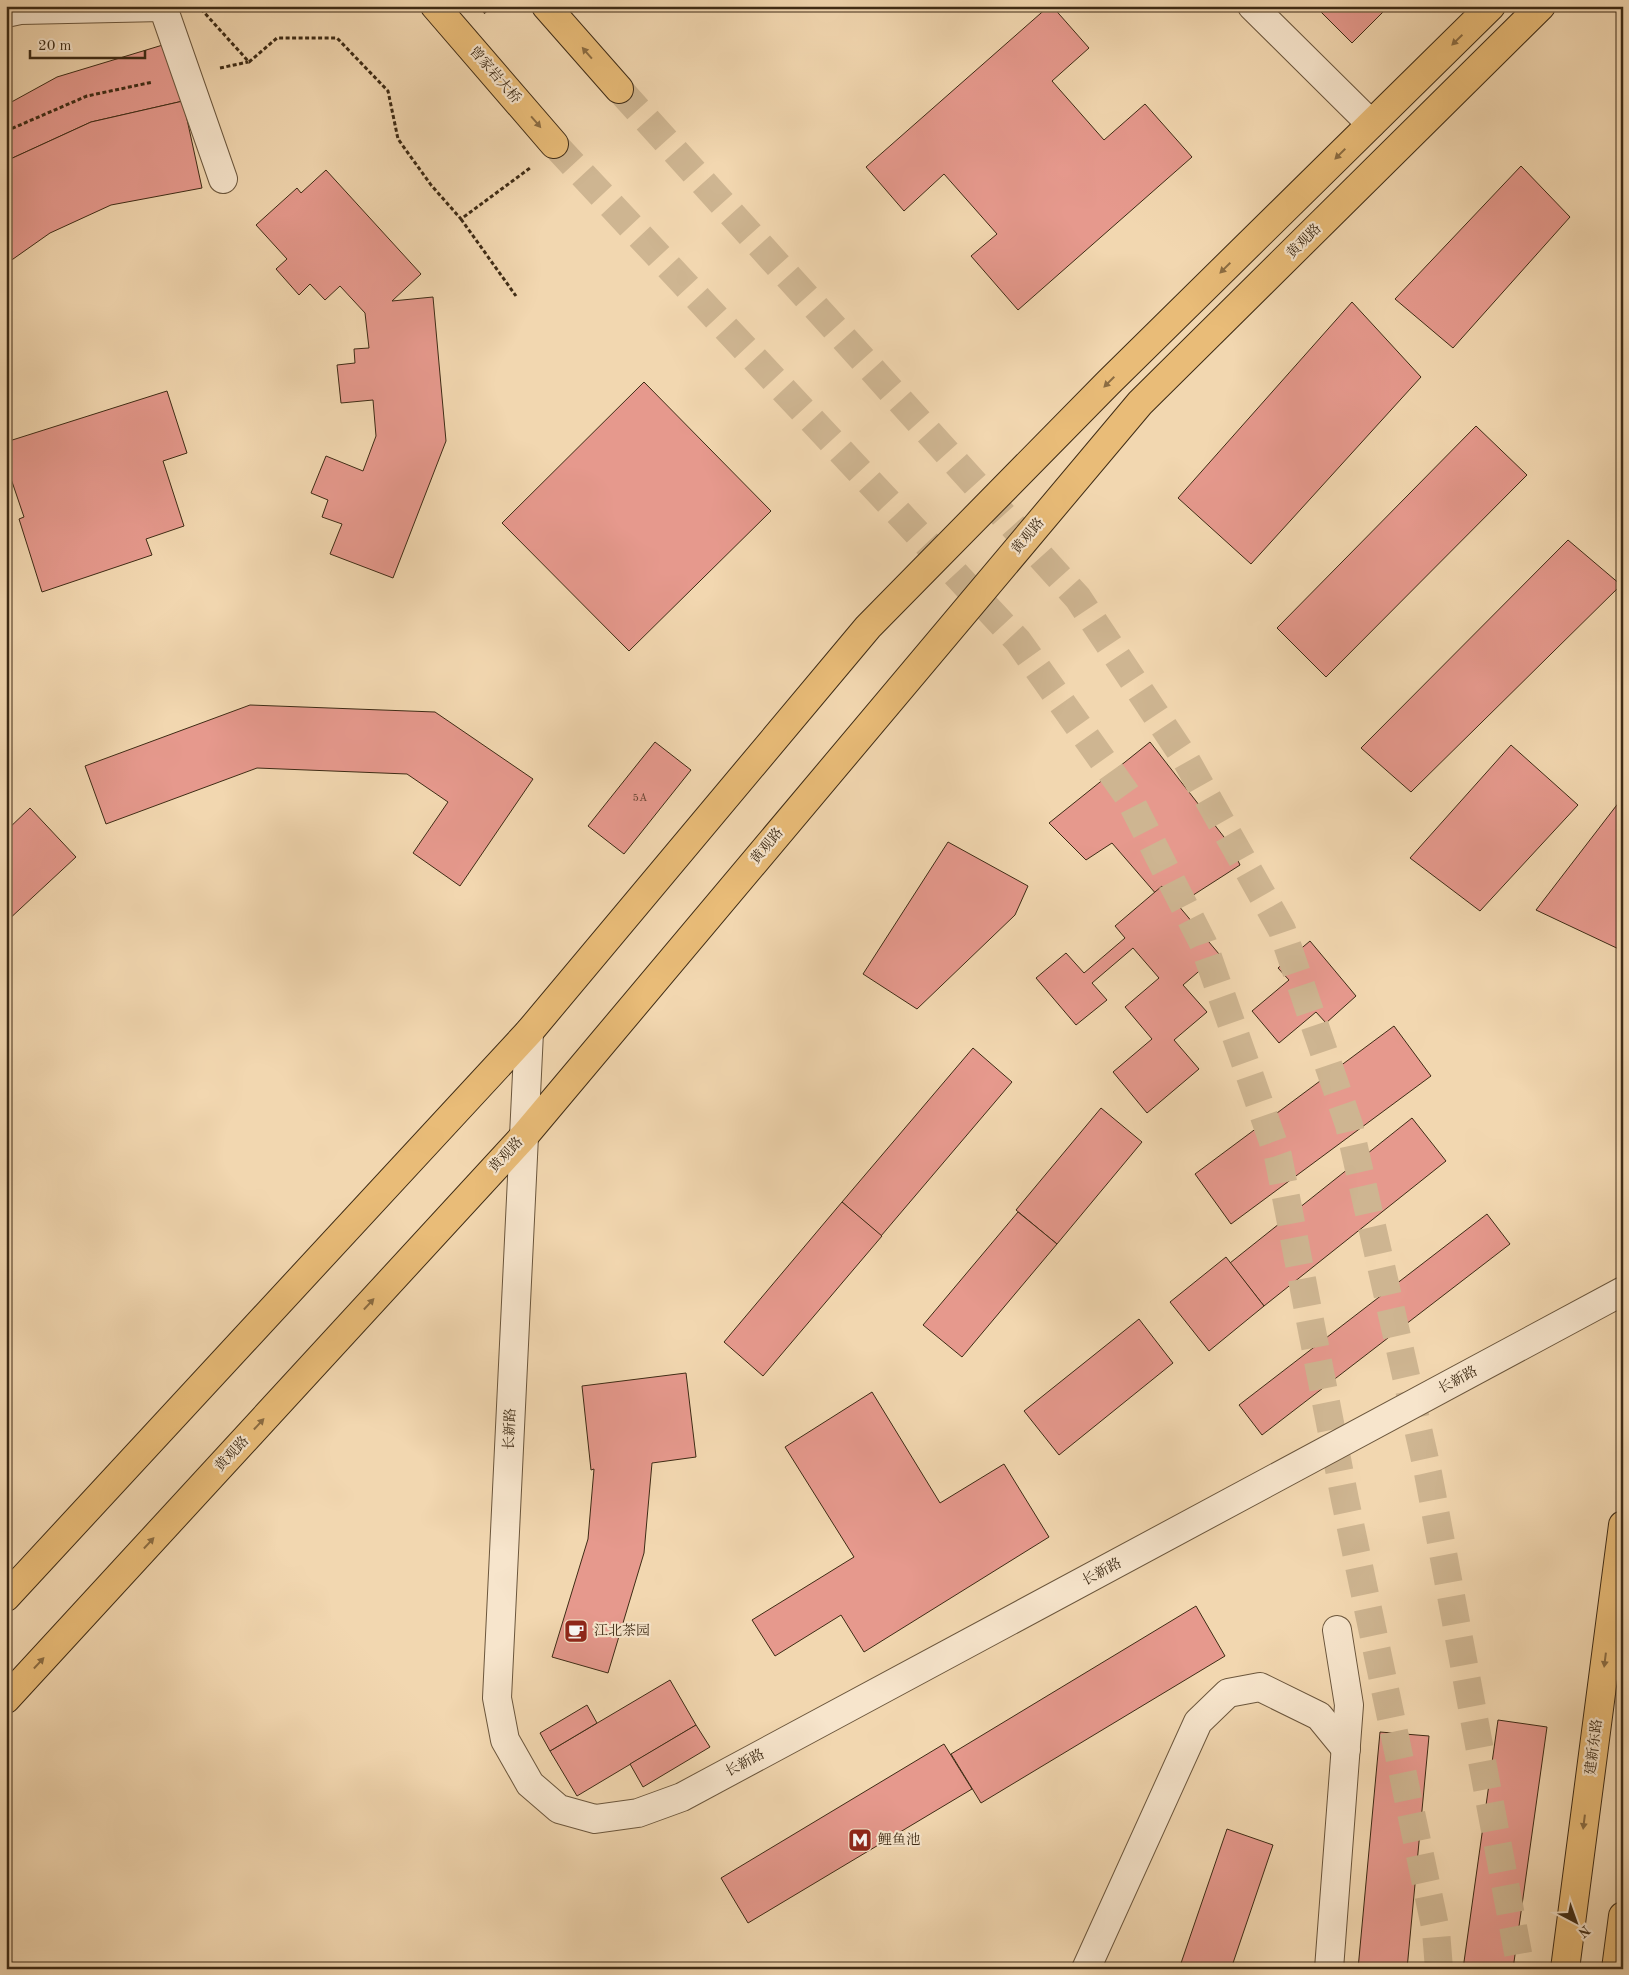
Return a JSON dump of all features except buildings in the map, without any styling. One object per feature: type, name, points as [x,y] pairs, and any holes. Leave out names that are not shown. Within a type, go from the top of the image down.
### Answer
[{"type":"main road","name":"曾家岩大桥","points":[[435,6],[554,144]]},
{"type":"main road","points":[[546,6],[619,90]]},
{"type":"main road","points":[[6,1597],[529,1032],[868,627],[1108,382],[1492,6]]},
{"type":"main road","name":"黄观路","points":[[6,1699],[524,1135],[1140,403],[1541,6]]},
{"type":"main road","name":"建新东路","points":[[1565,1969],[1623,1525]]},
{"type":"main road","points":[[1616,1969],[1623,1916]]},
{"type":"street","points":[[1252,6],[1371,124]]},
{"type":"street","points":[[6,13],[20,10],[163,7],[223,179]]},
{"type":"street","name":"长新路","points":[[529,1032],[497,1698],[505,1740],[530,1784],[559,1809],[595,1819],[638,1813],[682,1797],[1623,1291]]},
{"type":"street","points":[[1329,1969],[1349,1706],[1337,1630]]},
{"type":"street","points":[[1086,1969],[1198,1722],[1228,1694],[1260,1686],[1319,1716],[1346,1749]]},
{"type":"path","points":[[199,6],[249,62]]},
{"type":"path","points":[[211,70],[249,62],[277,38],[337,38],[388,91],[398,139],[431,185],[461,219],[516,296]]},
{"type":"path","points":[[6,131],[87,96],[154,82]]},
{"type":"path","points":[[461,219],[530,168]]},
{"type":"tunnel","points":[[619,89],[1078,598],[1186,760],[1282,930],[1349,1125],[1428,1473],[1521,1969]]},
{"type":"tunnel","points":[[554,144],[1018,641],[1128,796],[1203,943],[1278,1156],[1345,1500],[1436,1931],[1439,1969]]},
{"type":"railway","points":[[480,6],[487,14]]},
{"type":"place","name":"江北茶园","points":[[576,1631]]},
{"type":"place","name":"鲤鱼池","points":[[860,1840]]}]
